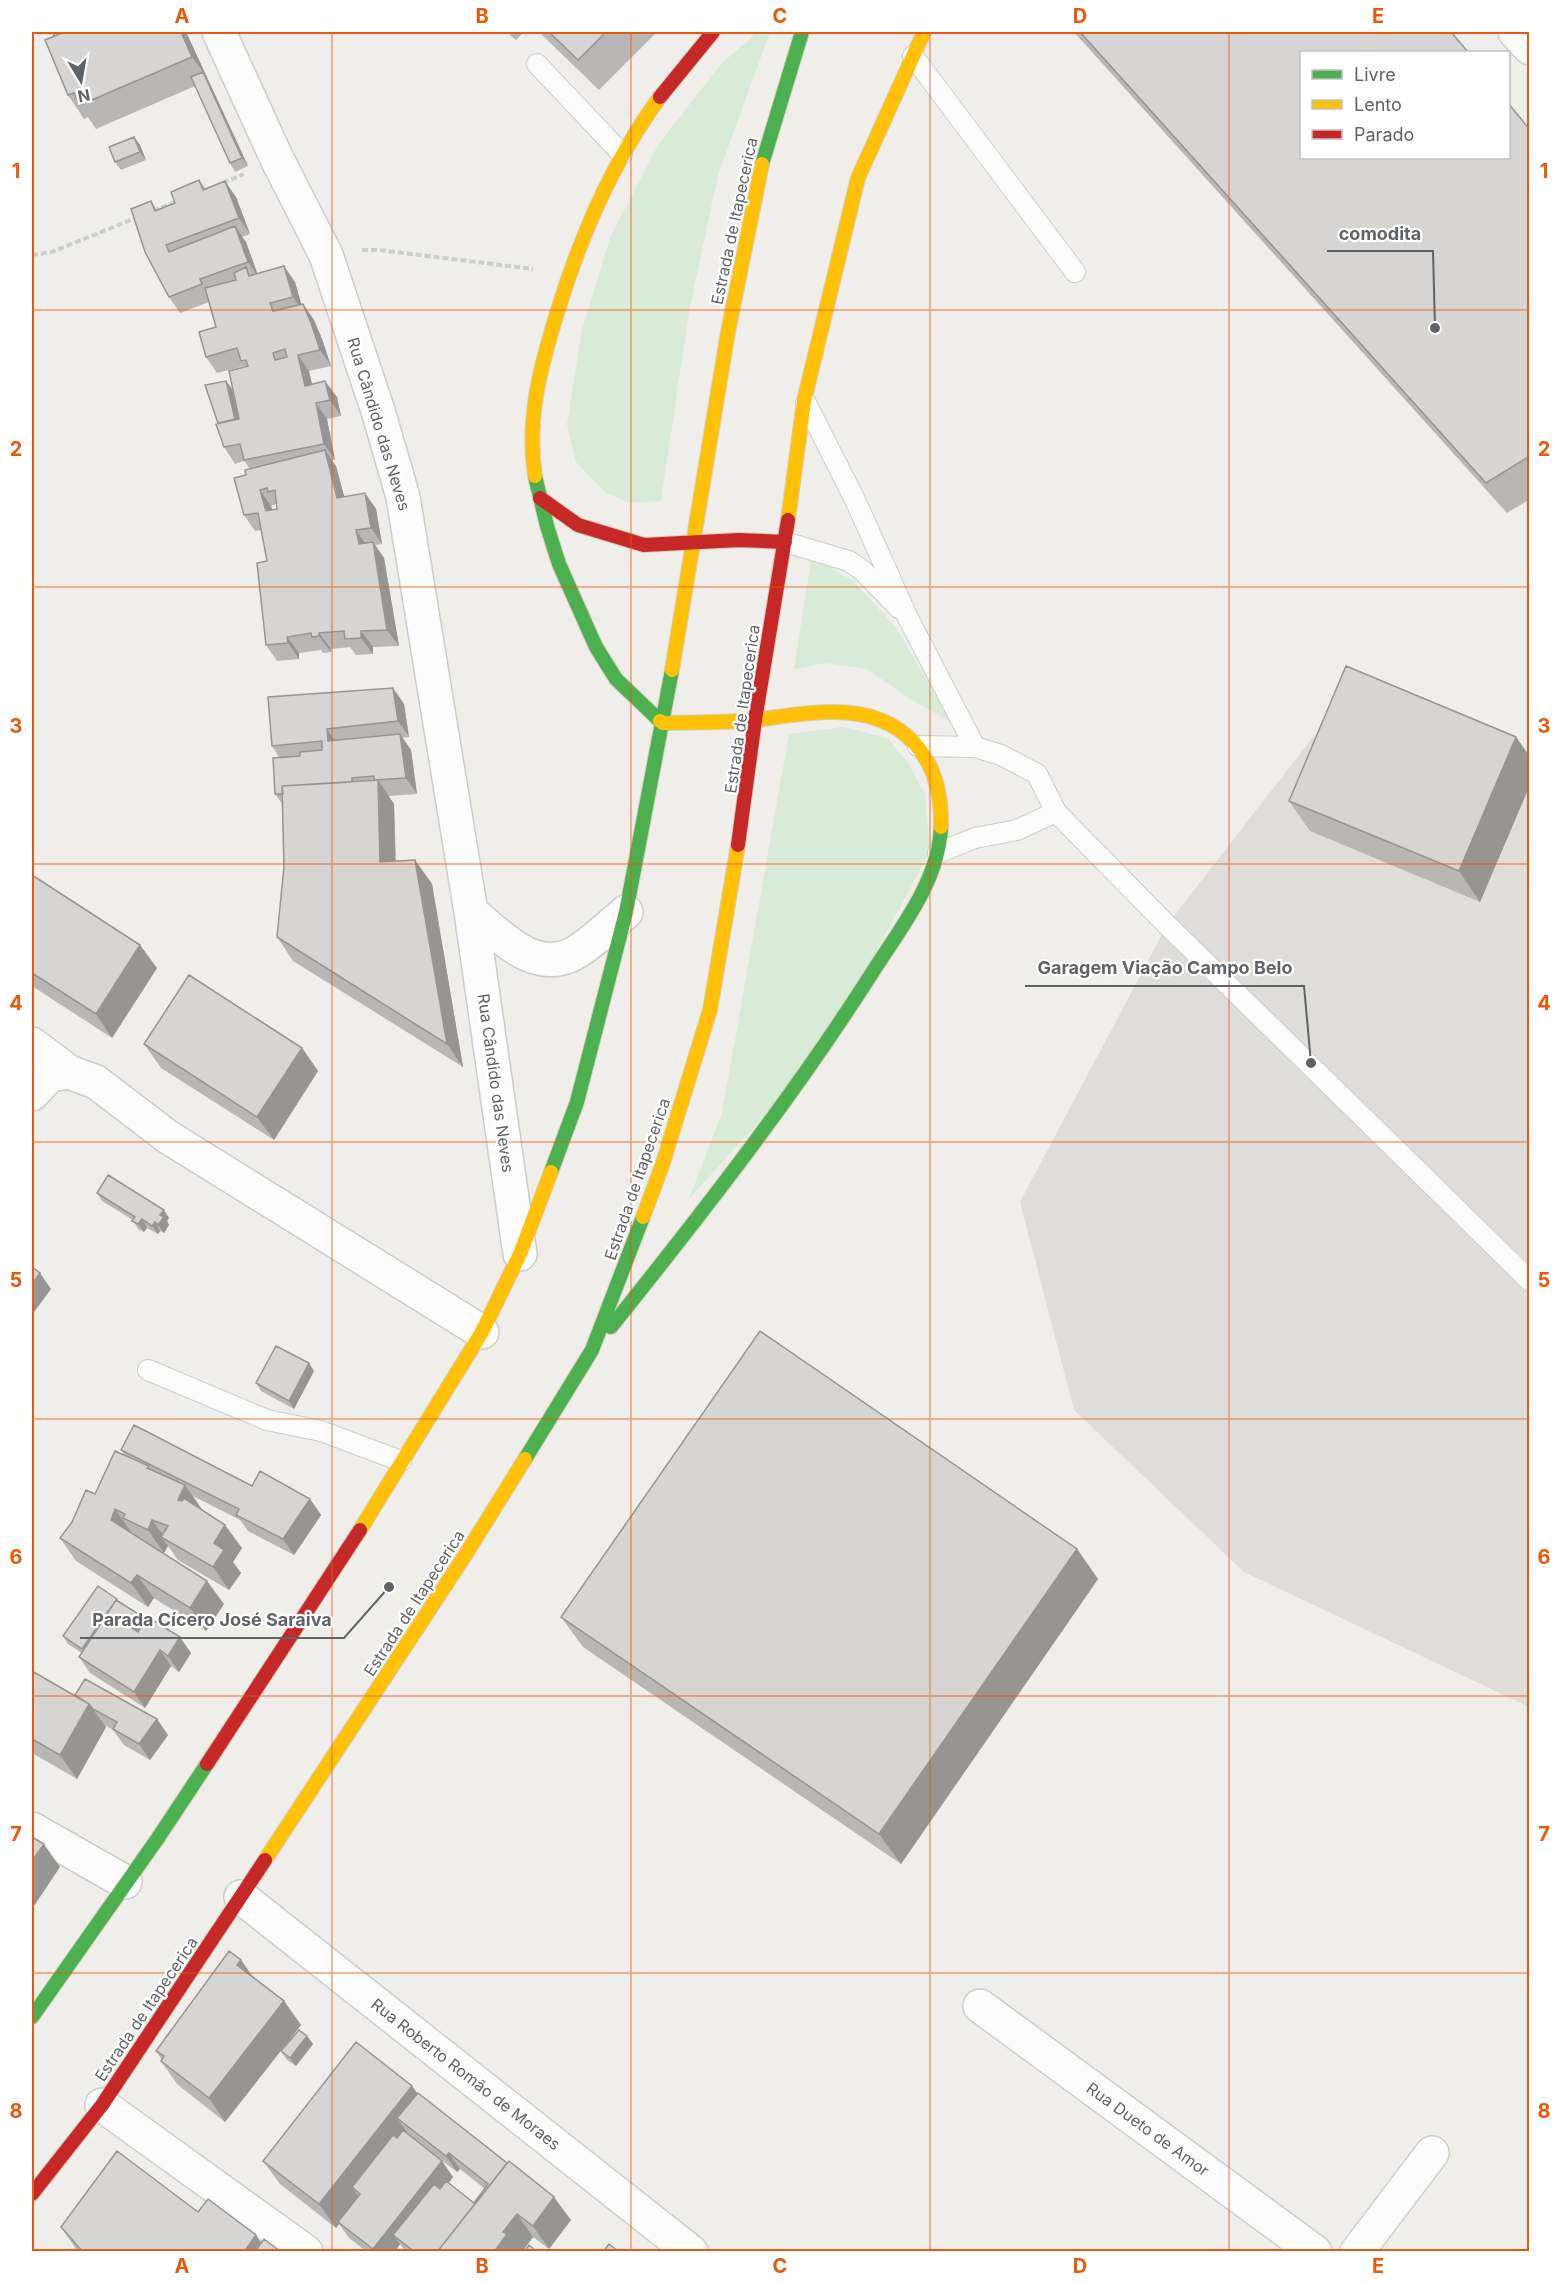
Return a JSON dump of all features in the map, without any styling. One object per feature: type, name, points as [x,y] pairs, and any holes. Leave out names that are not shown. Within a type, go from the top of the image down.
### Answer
[{"type":"main road","points":[[592,1350],[719,1192],[835,1032],[927,883],[938,852],[942,816],[937,779],[918,746],[902,730],[879,718],[845,711],[798,713],[755,720],[663,723],[611,675],[560,569],[540,498],[532,448],[533,412],[541,365],[568,276],[590,219],[622,154],[656,104],[713,32]]},
{"type":"main road","name":"Estrada de Itapecerica","points":[[32,2017],[158,1838],[338,1564],[482,1332],[520,1254],[577,1102],[626,912],[663,723],[728,332],[765,148],[802,32]]},
{"type":"main road","name":"Estrada de Itapecerica","points":[[32,2194],[102,2105],[241,1897],[466,1554],[592,1350],[662,1166],[710,1010],[743,816],[755,720],[785,542],[804,401],[858,178],[924,32]]},
{"type":"main road","points":[[540,498],[579,525],[644,544],[739,540],[785,542]]},
{"type":"street","name":"Rua Cândido das Neves","points":[[219,32],[277,159],[326,255],[379,414],[403,497],[471,912],[520,1254]]},
{"type":"street","points":[[1515,32],[1530,48]]},
{"type":"street","points":[[471,912],[514,946],[534,958],[553,961],[573,955],[626,912]]},
{"type":"street","points":[[32,1044],[69,1072],[96,1082],[168,1137],[482,1332]]},
{"type":"street","points":[[32,1094],[50,1075],[69,1072]]},
{"type":"street","points":[[32,1829],[125,1882]]},
{"type":"street","name":"Rua Roberto Romão de Moraes","points":[[241,1897],[691,2252]]},
{"type":"street","name":"Rua Dueto de Amor","points":[[980,2006],[1315,2252]]},
{"type":"street","points":[[102,2105],[306,2252]]},
{"type":"street","points":[[1357,2252],[1432,2153]]},
{"type":"lane","points":[[913,56],[1075,272]]},
{"type":"lane","points":[[537,64],[622,154]]},
{"type":"lane","points":[[804,401],[856,502],[908,618],[975,747]]},
{"type":"lane","points":[[785,542],[849,561],[863,571],[908,618]]},
{"type":"lane","points":[[918,746],[975,747],[1001,755],[1037,774],[1056,812],[1175,933],[1530,1281]]},
{"type":"lane","points":[[938,852],[975,838],[1017,830],[1056,812]]},
{"type":"lane","points":[[148,1370],[267,1420],[321,1431],[401,1461]]},
{"type":"path","points":[[218,185],[252,171]]},
{"type":"path","points":[[152,212],[185,198]]},
{"type":"path","points":[[32,255],[52,252],[141,216]]},
{"type":"path","points":[[379,250],[544,270]]},
{"type":"shaded area","points":[[1355,683],[1529,755],[1529,1707],[1244,1572],[1074,1410],[1020,1202],[1167,925]]},
{"type":"green space","points":[[758,32],[770,32],[718,175],[689,312],[661,501],[629,503],[605,492],[576,462],[567,424],[582,330],[610,238],[658,145],[721,64]]},
{"type":"green space","points":[[816,558],[853,581],[897,629],[951,722],[915,702],[867,669],[826,663],[794,669],[811,561]]},
{"type":"green space","points":[[844,727],[887,738],[907,761],[925,794],[930,851],[824,1050],[689,1199],[722,1113],[789,734]]},
{"type":"building","points":[[64,32],[181,32],[192,57],[80,105],[74,93],[68,95],[45,40]]},
{"type":"building","points":[[549,32],[606,32],[578,60]]},
{"type":"building","points":[[1080,32],[1451,32],[1467,51],[1300,51],[1300,159],[1510,159],[1510,105],[1530,130],[1530,456],[1486,483]]},
{"type":"building","points":[[203,72],[242,158],[230,163],[191,77]]},
{"type":"building","points":[[134,137],[140,152],[115,162],[109,147]]},
{"type":"building","points":[[199,180],[203,190],[225,181],[239,218],[166,245],[169,252],[235,226],[248,262],[200,279],[202,284],[169,297],[145,252],[131,209],[151,201],[155,211],[175,203],[171,192]]},
{"type":"building","points":[[284,266],[293,297],[270,303],[273,311],[303,304],[320,350],[298,355],[305,386],[325,381],[330,400],[316,403],[324,444],[244,460],[240,444],[224,447],[216,424],[239,419],[229,371],[248,366],[246,360],[241,361],[237,348],[206,357],[199,332],[216,327],[205,288],[236,280],[234,273],[246,267],[249,276]],"holes":[[[285,349],[287,357],[275,360],[273,353]]]},
{"type":"building","points":[[226,381],[235,419],[218,423],[205,385]]},
{"type":"building","points":[[325,450],[337,498],[365,493],[371,528],[356,530],[359,544],[373,542],[387,630],[361,631],[361,638],[345,639],[344,631],[319,633],[319,636],[312,637],[311,633],[287,637],[288,643],[266,645],[257,563],[267,561],[258,513],[244,515],[234,478],[246,475],[245,470]],"holes":[[[267,488],[268,492],[275,490],[277,509],[266,511],[260,490]]]},
{"type":"building","points":[[1346,666],[1516,737],[1459,871],[1289,801]]},
{"type":"building","points":[[393,688],[398,721],[327,729],[328,741],[400,734],[406,778],[374,780],[374,776],[352,778],[352,782],[282,786],[283,794],[275,794],[273,758],[300,756],[300,752],[322,750],[322,741],[272,746],[268,697]]},
{"type":"building","points":[[378,780],[380,862],[415,860],[447,1044],[277,937],[284,867],[282,786]]},
{"type":"building","points":[[32,875],[140,945],[96,1014],[32,973]]},
{"type":"building","points":[[189,975],[302,1048],[257,1117],[144,1044]]},
{"type":"building","points":[[108,1175],[164,1210],[160,1215],[164,1217],[158,1225],[155,1222],[152,1226],[142,1219],[138,1224],[132,1221],[135,1217],[97,1193]]},
{"type":"building","points":[[32,1267],[40,1273],[32,1284]]},
{"type":"building","points":[[760,1331],[1077,1549],[879,1834],[561,1617]]},
{"type":"building","points":[[276,1346],[309,1363],[289,1401],[256,1383]]},
{"type":"building","points":[[134,1425],[252,1486],[260,1471],[310,1499],[283,1539],[236,1515],[239,1509],[121,1450]]},
{"type":"building","points":[[115,1451],[185,1485],[178,1500],[182,1501],[184,1498],[225,1525],[214,1543],[224,1550],[213,1567],[161,1537],[168,1526],[152,1520],[148,1530],[123,1518],[125,1514],[115,1509],[111,1520],[207,1581],[190,1608],[137,1575],[131,1583],[60,1538],[72,1522],[86,1490],[95,1494]]},
{"type":"building","points":[[98,1586],[117,1599],[82,1649],[63,1636]]},
{"type":"building","points":[[116,1600],[137,1613],[129,1626],[138,1632],[148,1617],[180,1637],[168,1656],[160,1650],[134,1692],[79,1657]]},
{"type":"building","points":[[32,1671],[89,1704],[60,1755],[32,1739]]},
{"type":"building","points":[[85,1679],[157,1719],[139,1744],[113,1729],[117,1722],[93,1709],[75,1695]]},
{"type":"building","points":[[32,1837],[44,1844],[32,1861]]},
{"type":"building","points":[[229,1951],[241,1960],[237,1965],[284,2001],[209,2098],[161,2061],[164,2056],[156,2051]]},
{"type":"building","points":[[299,2030],[307,2036],[290,2058],[281,2051]]},
{"type":"building","points":[[356,2042],[412,2086],[319,2204],[263,2161]]},
{"type":"building","points":[[418,2093],[507,2163],[437,2252],[415,2252],[393,2235],[434,2184],[440,2189],[446,2181],[474,2203],[488,2184],[449,2153],[446,2156],[397,2118]]},
{"type":"building","points":[[403,2130],[442,2161],[373,2249],[338,2222],[360,2194],[352,2187],[393,2135],[397,2138]]},
{"type":"building","points":[[117,2151],[198,2212],[208,2199],[256,2235],[244,2252],[83,2252],[61,2227]]},
{"type":"building","points":[[509,2161],[554,2197],[533,2226],[517,2214],[503,2232],[507,2234],[494,2252],[437,2252]]},
{"type":"building","points":[[264,2239],[281,2252],[255,2252]]},
{"type":"building","points":[[609,2244],[619,2252],[603,2252]]},
{"type":"building","points":[[529,2245],[537,2252],[524,2252]]},
{"type":"traffic: fast","points":[[762,164],[802,32]]},
{"type":"traffic: fast","points":[[535,476],[559,564],[596,647],[616,679],[660,721]]},
{"type":"traffic: fast","points":[[551,1172],[577,1102],[626,912],[672,670]]},
{"type":"traffic: fast","points":[[611,1327],[746,1153],[842,1019],[906,922],[926,885],[939,847],[941,827]]},
{"type":"traffic: fast","points":[[525,1459],[592,1350],[643,1217]]},
{"type":"traffic: fast","points":[[32,2017],[207,1764]]},
{"type":"traffic: slow","points":[[788,520],[804,401],[858,178],[924,32]]},
{"type":"traffic: slow","points":[[535,476],[532,433],[537,392],[546,351],[567,282],[588,227],[613,173],[643,121],[660,97]]},
{"type":"traffic: slow","points":[[672,670],[728,332],[762,164]]},
{"type":"traffic: slow","points":[[660,721],[663,723],[731,722],[831,712],[856,714],[879,720],[898,729],[914,743],[926,759],[935,779],[940,802],[941,827]]},
{"type":"traffic: slow","points":[[643,1217],[662,1166],[710,1010],[738,845]]},
{"type":"traffic: slow","points":[[360,1530],[482,1332],[520,1254],[551,1172]]},
{"type":"traffic: slow","points":[[265,1860],[466,1554],[525,1459]]},
{"type":"traffic: jam","points":[[660,97],[713,32]]},
{"type":"traffic: jam","points":[[540,498],[578,525],[644,545],[739,540],[785,542]]},
{"type":"traffic: jam","points":[[738,845],[755,720],[788,520]]},
{"type":"traffic: jam","points":[[207,1764],[360,1530]]},
{"type":"traffic: jam","points":[[32,2194],[102,2105],[265,1860]]},
{"type":"place","name":"comodita","points":[[1435,328]]},
{"type":"place","name":"Garagem Viação Campo Belo","points":[[1311,1063]]},
{"type":"place","name":"Parada Cícero José Saraiva","points":[[389,1587]]}]
